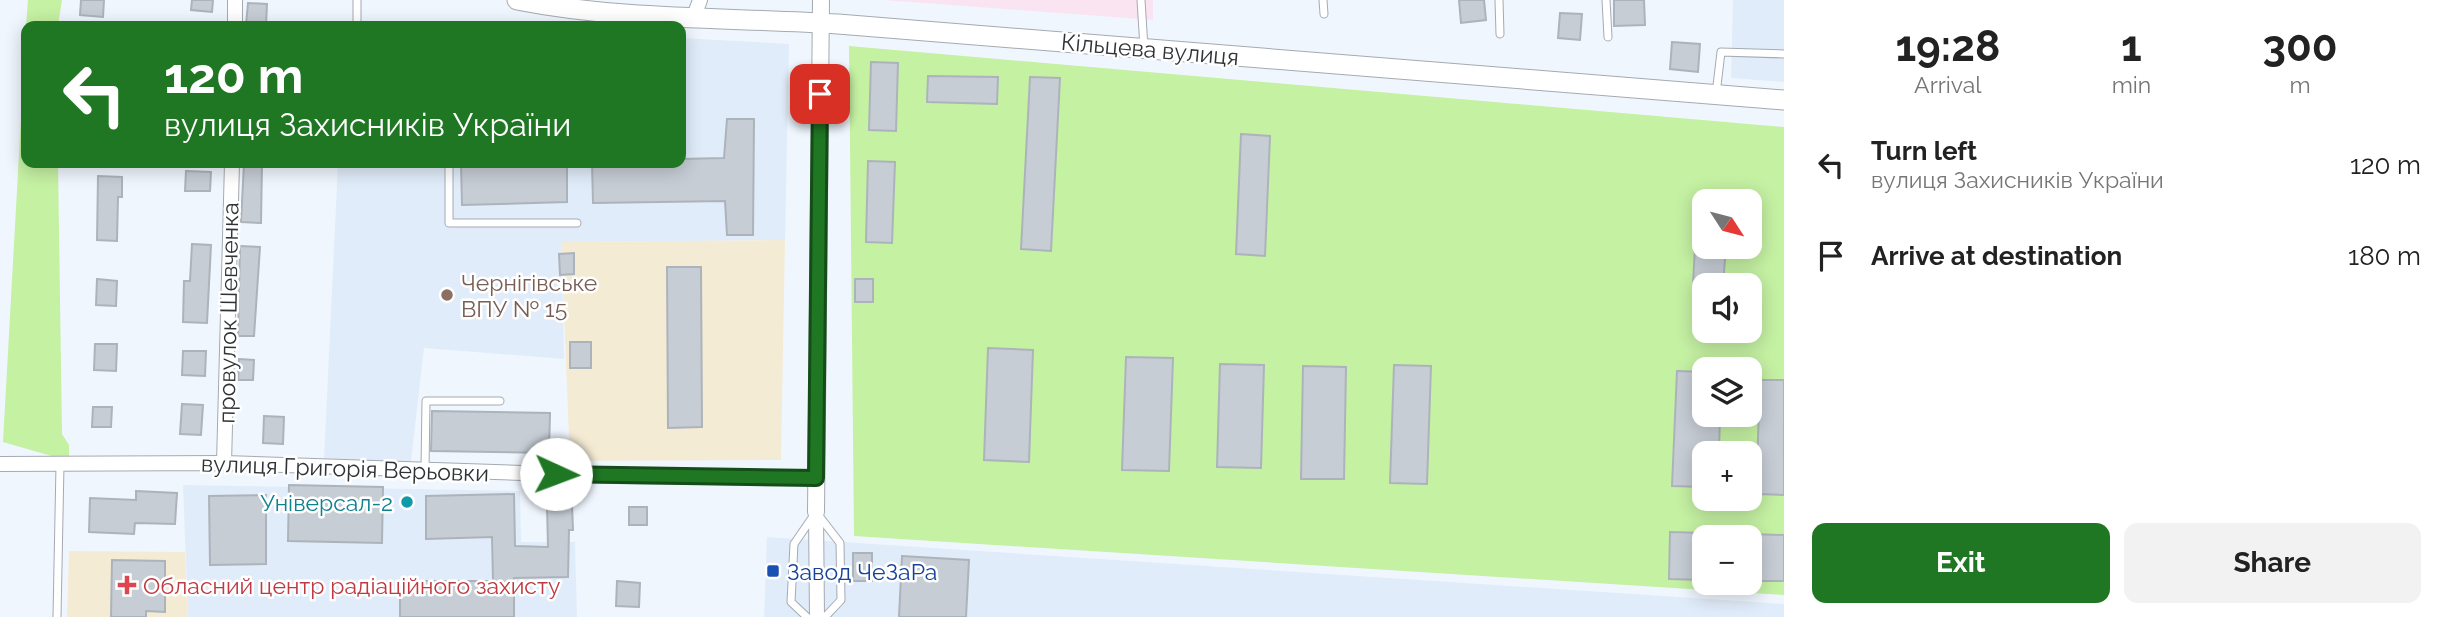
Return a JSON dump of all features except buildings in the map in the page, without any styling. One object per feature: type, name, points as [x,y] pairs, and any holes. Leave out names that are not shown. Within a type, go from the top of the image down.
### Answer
[{"type":"main road","name":"Кільцева вулиця","points":[[517,0],[563,9],[596,5],[616,16],[819,23],[1784,100]]},
{"type":"street","points":[[235,0],[235,21]]},
{"type":"street","points":[[693,19],[700,0]]},
{"type":"street","points":[[817,617],[821,0]]},
{"type":"street","name":"провулок Шевченка","points":[[224,463],[232,168]]},
{"type":"street","name":"вулиця Григорія Верьовки","points":[[0,464],[224,463],[612,476],[816,478]]},
{"type":"lane","points":[[357,0],[357,21]]},
{"type":"lane","points":[[1141,0],[1144,48]]},
{"type":"lane","points":[[1323,0],[1324,14]]},
{"type":"lane","points":[[1499,0],[1500,34]]},
{"type":"lane","points":[[1606,0],[1608,37]]},
{"type":"lane","points":[[1716,94],[1721,52],[1784,54]]},
{"type":"lane","points":[[449,168],[449,223],[578,223]]},
{"type":"lane","points":[[425,470],[426,401],[500,401]]},
{"type":"lane","points":[[57,617],[60,465]]},
{"type":"lane","points":[[807,617],[791,602],[794,544],[816,512],[840,543],[841,600],[825,617]]},
{"type":"shaded area","points":[[883,0],[1153,0],[1153,20]]},
{"type":"shaded area","points":[[1733,0],[1784,0],[1784,82],[1731,78]]},
{"type":"shaded area","name":"Чернігівське ВПУ № 15","points":[[686,38],[789,44],[785,240],[562,242],[564,359],[424,348],[411,461],[324,459],[338,168],[686,168]]},
{"type":"shaded area","points":[[785,240],[781,460],[570,461],[561,242]]},
{"type":"shaded area","points":[[183,485],[520,491],[521,542],[575,542],[577,617],[188,617]]},
{"type":"shaded area","points":[[767,537],[1784,604],[1784,617],[764,617]]},
{"type":"shaded area","name":"Обласний центр радіаційного захисту","points":[[69,551],[185,552],[188,617],[67,617]]},
{"type":"green space","points":[[28,0],[62,0],[59,21],[26,21]]},
{"type":"green space","points":[[849,46],[1784,127],[1784,595],[1762,594],[1762,525],[1692,525],[1692,589],[854,536]]},
{"type":"green space","points":[[21,118],[21,168],[58,168],[62,434],[69,445],[69,461],[3,442]]},
{"type":"place","name":"Чернігівське ВПУ № 15","points":[[447,295]]},
{"type":"place","name":"Універсал-2","points":[[407,502]]},
{"type":"place","name":"Завод ЧеЗаРа","points":[[773,571]]},
{"type":"place","name":"Обласний центр радіаційного захисту","points":[[127,585]]},
{"type":"route","points":[[556,474],[816,478],[820,94]]}]
